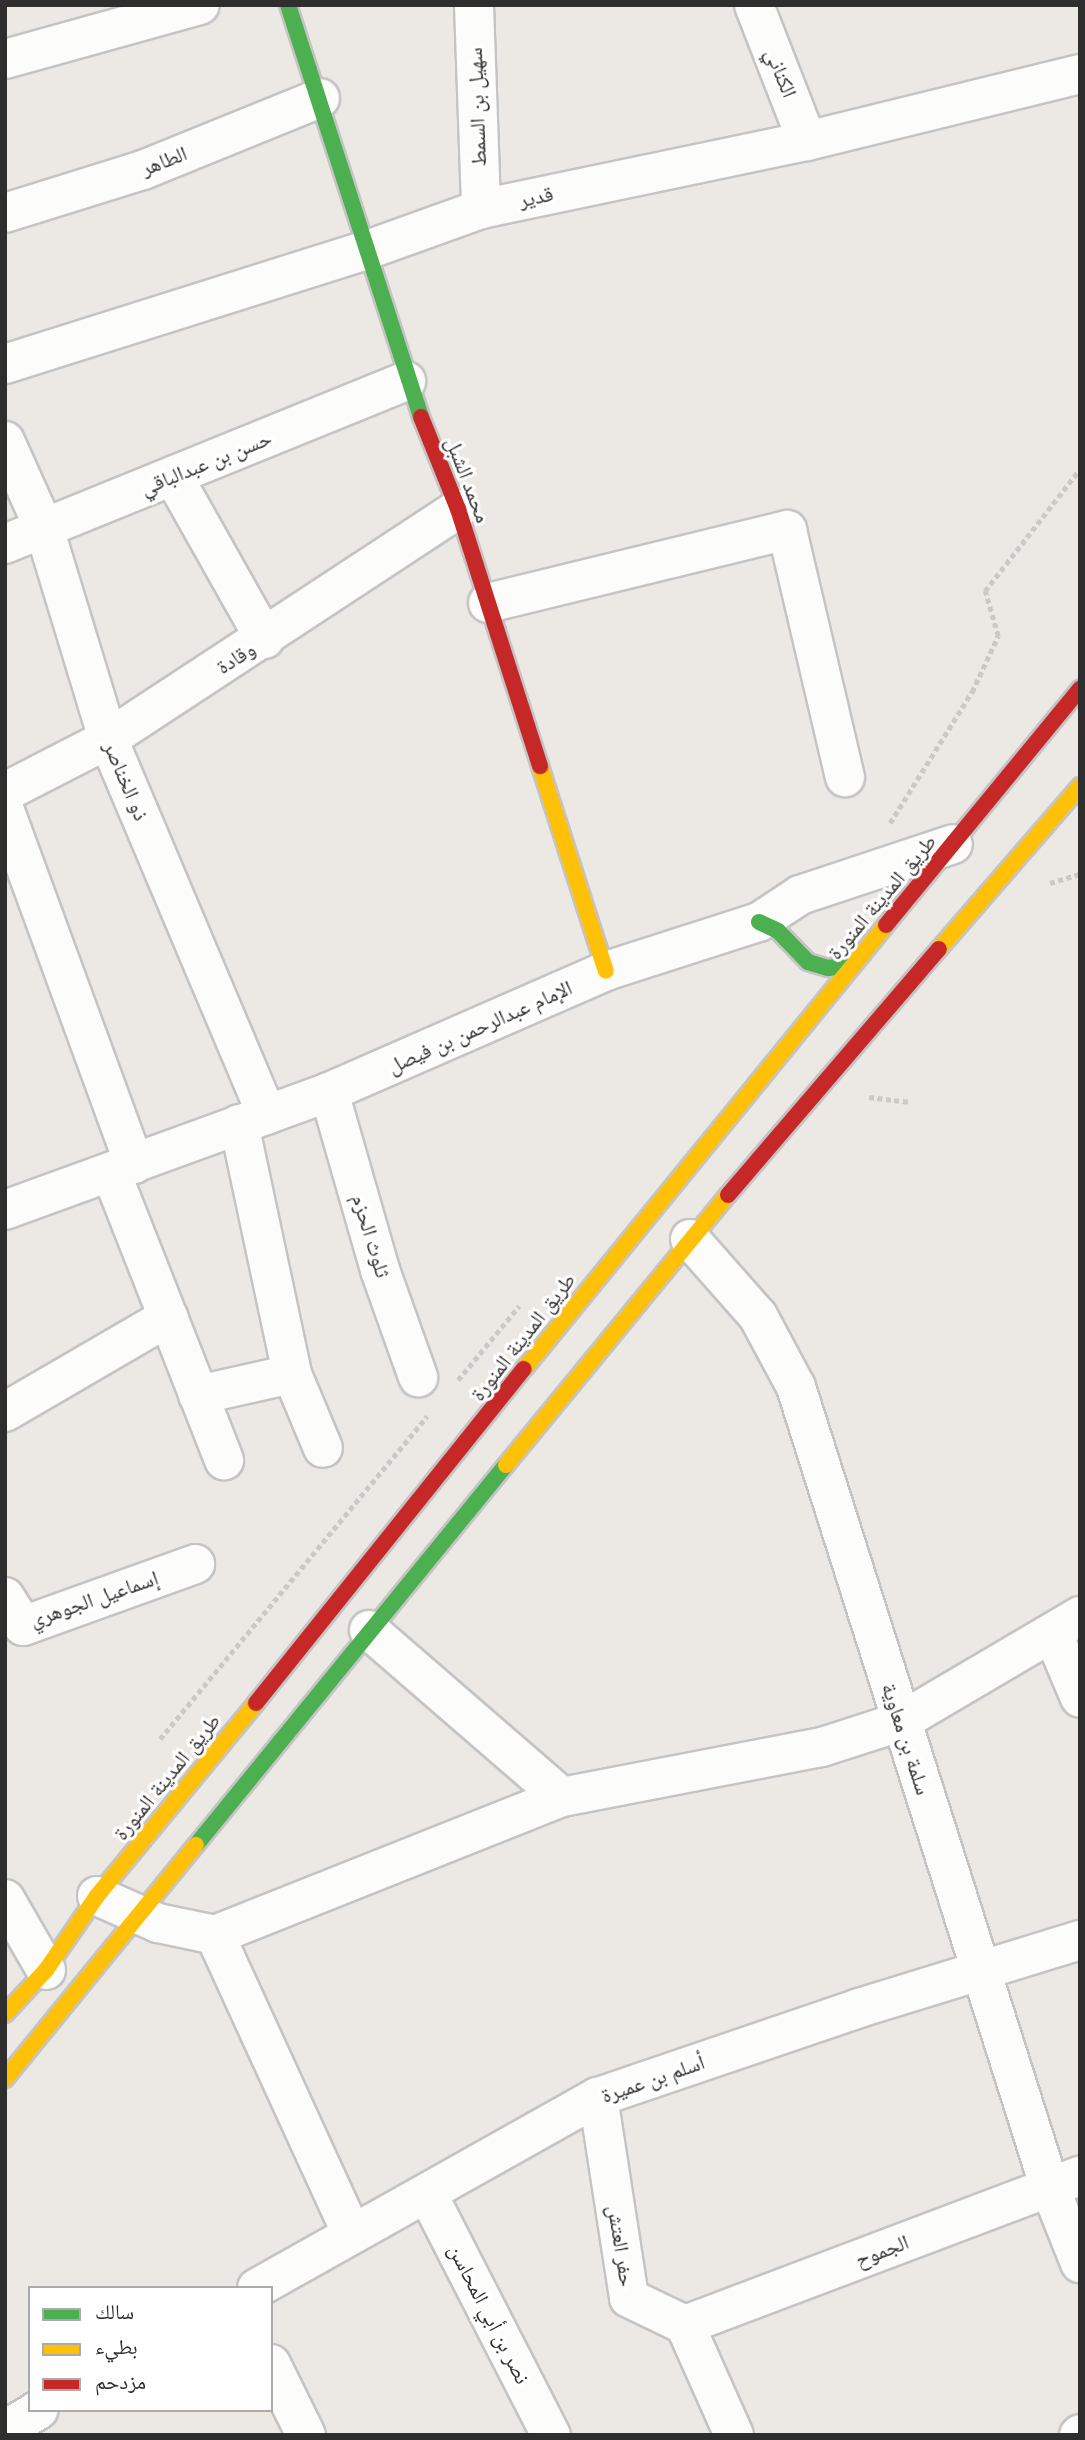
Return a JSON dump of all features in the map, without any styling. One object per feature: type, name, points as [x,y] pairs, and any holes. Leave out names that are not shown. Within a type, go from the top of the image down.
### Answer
[{"type":"main road","name":"محمد الشبل","points":[[288,5],[370,249],[406,381],[458,509],[606,971]]},
{"type":"main road","name":"طريق المدينة المنورة","points":[[5,2014],[46,1970],[97,1896],[473,1454],[583,1293],[1080,689]]},
{"type":"main road","points":[[5,2080],[139,1911],[690,1239],[1077,795]]},
{"type":"main road","points":[[759,922],[778,931],[808,962],[828,968],[851,965]]},
{"type":"main road","points":[[473,1454],[488,1487]]},
{"type":"street","points":[[5,58],[200,5]]},
{"type":"street","name":"سهيل بن السمط","points":[[474,5],[481,209]]},
{"type":"street","name":"الكناني","points":[[754,5],[807,141]]},
{"type":"street","name":"قدير","points":[[5,365],[370,249],[481,209],[807,141],[1080,75]]},
{"type":"street","name":"الطاهر","points":[[5,212],[143,170],[320,98]]},
{"type":"street","name":"حسن بن عبدالباقي","points":[[5,544],[406,381]]},
{"type":"street","name":"ذو الخناصر","points":[[5,441],[44,528],[108,739],[253,1120],[292,1374],[323,1448]]},
{"type":"street","points":[[173,476],[265,639]]},
{"type":"street","name":"وقادة","points":[[5,792],[108,739],[265,639],[458,509]]},
{"type":"street","points":[[488,603],[786,530],[845,777]]},
{"type":"street","points":[[5,811],[168,1317],[224,1460]]},
{"type":"street","name":"الإمام عبدالرحمن بن فيصل","points":[[8,1204],[122,1168],[329,1093],[606,971],[759,922],[800,895],[953,844]]},
{"type":"street","name":"ثلوث الحزم","points":[[329,1093],[380,1270],[436,1389]]},
{"type":"street","name":"سلمة بن معاوية","points":[[690,1239],[758,1316],[796,1387],[900,1722],[981,1970],[1065,2182],[1080,2263]]},
{"type":"street","points":[[5,1412],[168,1317]]},
{"type":"street","points":[[198,1395],[292,1374]]},
{"type":"street","name":"إسماعيل الجوهري","points":[[5,1597],[23,1626],[195,1564]]},
{"type":"street","points":[[97,1896],[139,1911],[158,1923],[215,1935],[562,1797],[822,1747],[900,1722],[1067,1625],[1080,1698]]},
{"type":"street","points":[[369,1630],[562,1797]]},
{"type":"street","points":[[5,1899],[46,1970]]},
{"type":"street","points":[[215,1935],[352,2234]]},
{"type":"street","name":"أسلم بن عميرة","points":[[261,2286],[598,2097],[981,1970],[1080,1940]]},
{"type":"street","name":"حفر العتش","points":[[598,2097],[629,2298],[685,2325]]},
{"type":"street","name":"الجموح","points":[[685,2325],[1065,2182]]},
{"type":"street","name":"نصر بن أبي المحاسن","points":[[427,2193],[551,2435]]},
{"type":"street","points":[[685,2325],[734,2435]]},
{"type":"street","points":[[273,2368],[306,2435]]},
{"type":"path","points":[[895,816],[972,692],[998,636],[985,591],[1080,469]]},
{"type":"path","points":[[160,1739],[436,1389],[525,1298]]},
{"type":"traffic: fast","points":[[288,5],[421,417]]},
{"type":"traffic: fast","points":[[759,922],[778,931],[808,962],[828,968],[851,965]]},
{"type":"traffic: fast","points":[[196,1845],[506,1465]]},
{"type":"traffic: slow","points":[[540,766],[606,971]]},
{"type":"traffic: slow","points":[[939,949],[1080,786]]},
{"type":"traffic: slow","points":[[524,1369],[886,925]]},
{"type":"traffic: slow","points":[[506,1465],[728,1195]]},
{"type":"traffic: slow","points":[[5,2014],[46,1970],[97,1896],[256,1703]]},
{"type":"traffic: slow","points":[[5,2079],[196,1845]]},
{"type":"traffic: jam","points":[[421,417],[458,509],[540,766]]},
{"type":"traffic: jam","points":[[886,925],[1080,689]]},
{"type":"traffic: jam","points":[[728,1195],[939,949]]},
{"type":"traffic: jam","points":[[256,1703],[524,1369]]}]
